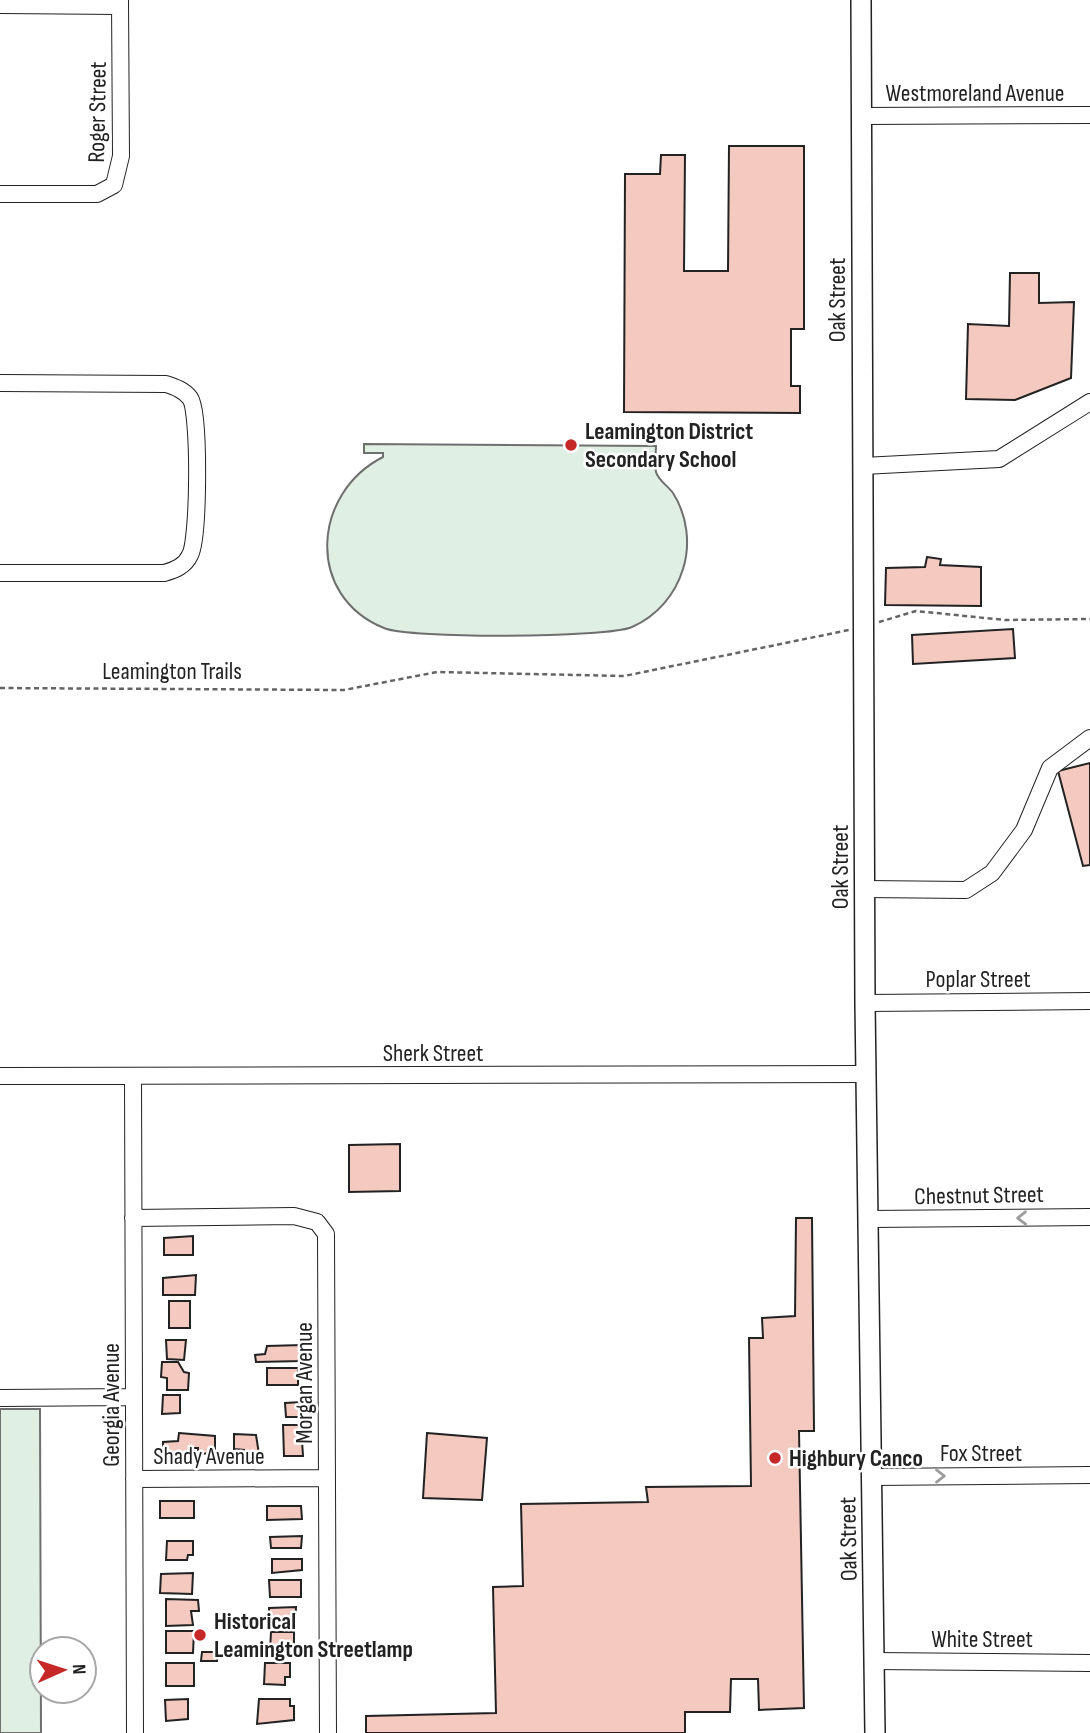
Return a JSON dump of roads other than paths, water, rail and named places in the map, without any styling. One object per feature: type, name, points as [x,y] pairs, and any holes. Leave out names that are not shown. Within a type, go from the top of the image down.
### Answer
[{"type":"main road","name":"Oak Street","points":[[861,0],[864,889],[875,1733]]},
{"type":"street","points":[[0,5],[120,3]]},
{"type":"street","name":"Roger Street","points":[[0,194],[97,194],[114,185],[121,156],[120,3]]},
{"type":"street","name":"Westmoreland Avenue","points":[[861,116],[1090,115]]},
{"type":"street","points":[[0,383],[166,384],[180,389],[189,397],[196,422],[196,531],[190,557],[183,565],[164,573],[0,573]]},
{"type":"street","points":[[863,466],[999,458],[1090,402]]},
{"type":"street","points":[[864,889],[966,890],[992,873],[1024,831],[1050,768],[1090,738]]},
{"type":"street","name":"Poplar Street","points":[[865,1003],[1090,1001]]},
{"type":"street","name":"Sherk Street","points":[[0,1076],[866,1074]]},
{"type":"street","name":"Georgia Avenue","points":[[133,1076],[135,1733]]},
{"type":"street","name":"Morgan Avenue","points":[[134,1218],[294,1216],[317,1222],[326,1234],[328,1733]]},
{"type":"street","name":"Chestnut Street","points":[[868,1219],[1090,1217]]},
{"type":"street","points":[[0,1398],[134,1397]]},
{"type":"street","name":"Fox Street","points":[[872,1477],[1090,1475]]},
{"type":"street","name":"Shady Avenue","points":[[134,1479],[327,1478]]},
{"type":"street","name":"White Street","points":[[874,1661],[1090,1662]]},
{"type":"place","name":"Leamington District Secondary School","points":[[571,445]]},
{"type":"place","name":"Highbury Canco","points":[[775,1458]]},
{"type":"place","name":"Historical Leamington Streetlamp","points":[[200,1635]]}]
